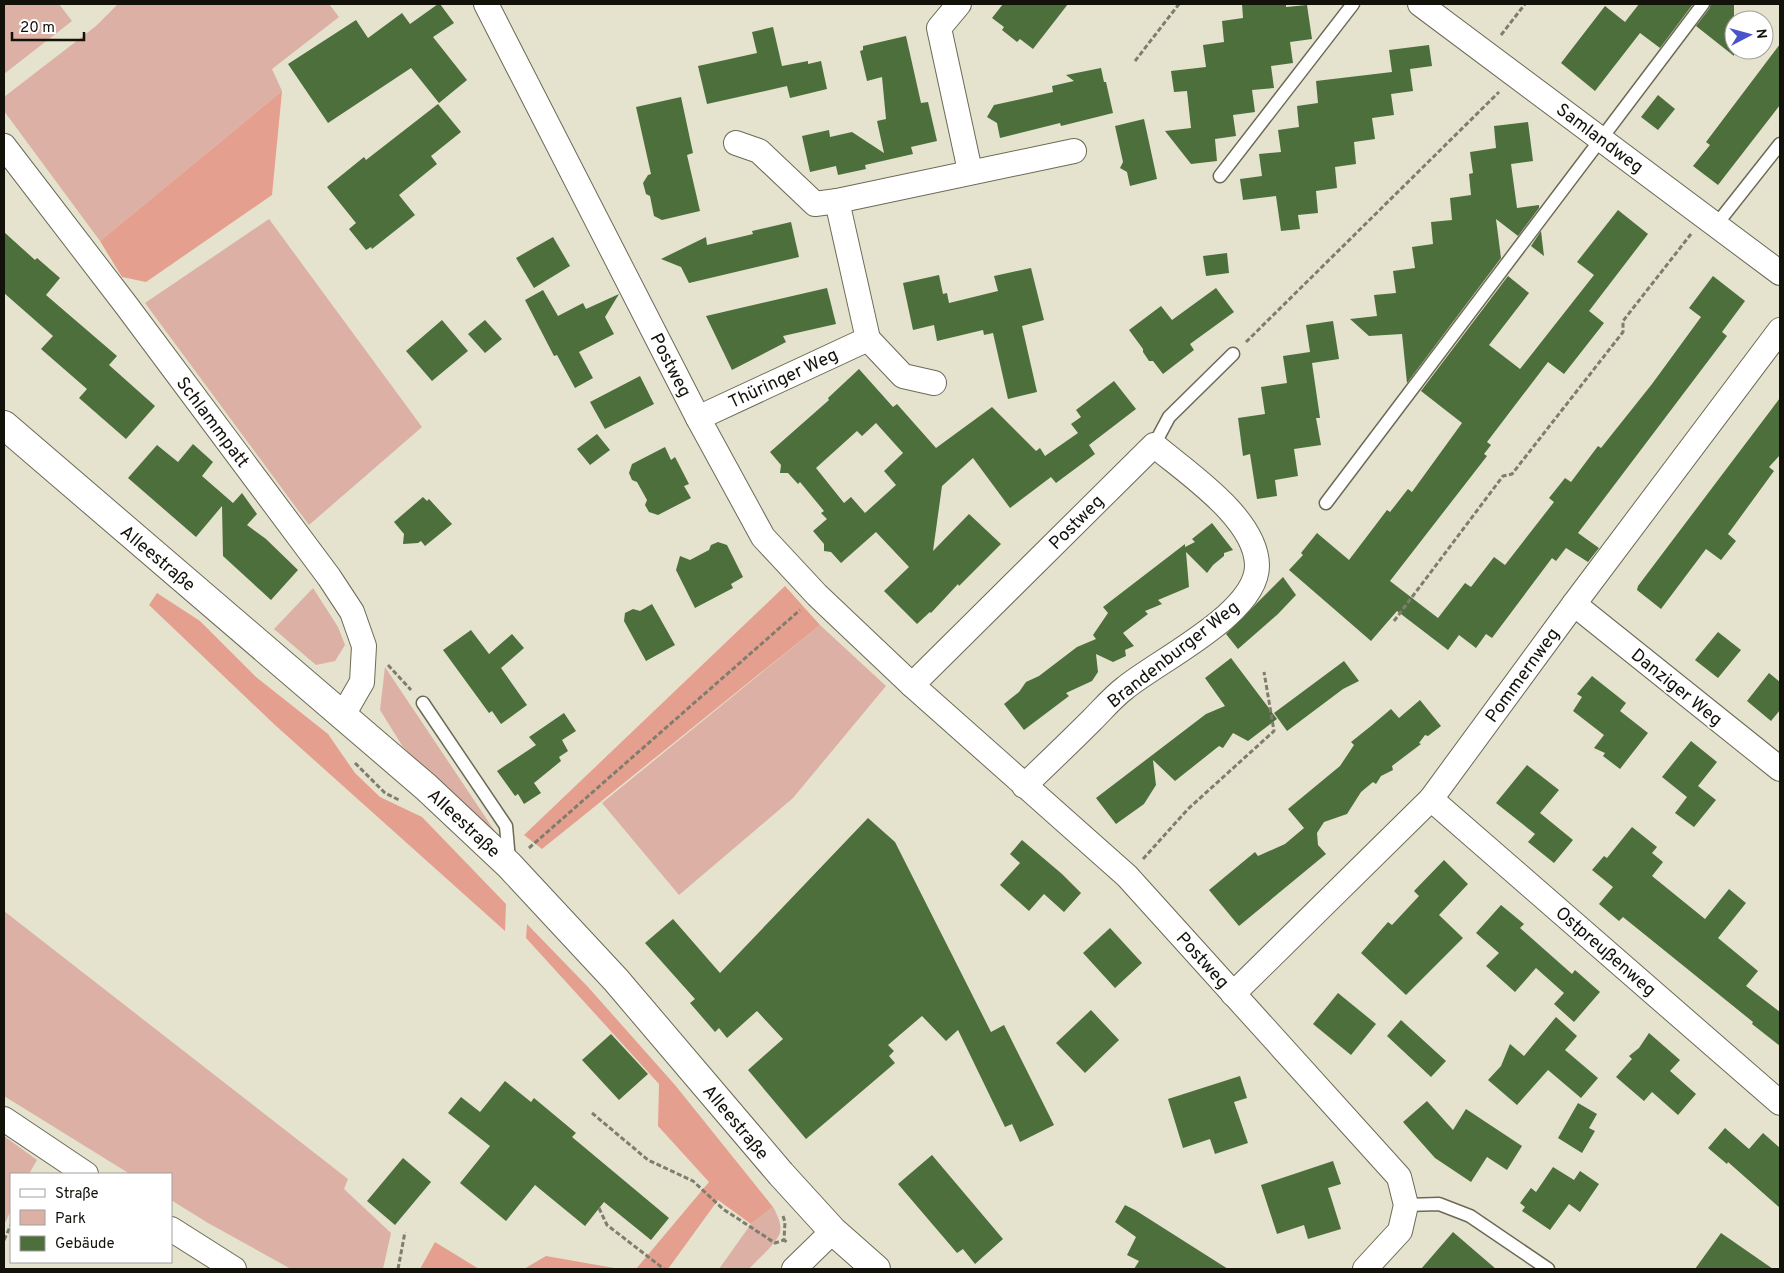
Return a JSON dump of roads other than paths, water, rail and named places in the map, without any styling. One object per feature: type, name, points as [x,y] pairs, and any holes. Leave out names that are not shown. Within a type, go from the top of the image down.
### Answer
[{"type":"street","name":"Postweg","points":[[486,4],[698,418],[762,537],[817,595],[912,685],[1127,876],[1399,1177],[1406,1205],[1400,1231],[1365,1269]]},
{"type":"street","points":[[959,4],[940,28],[970,171]]},
{"type":"street","name":"Samlandweg","points":[[1420,4],[1780,273]]},
{"type":"street","points":[[736,142],[759,151],[815,204],[1074,151]]},
{"type":"street","name":"Schlammpatt","points":[[4,146],[132,312],[330,577],[352,612],[364,646],[362,682],[343,715]]},
{"type":"street","points":[[837,200],[868,339],[903,376],[934,383]]},
{"type":"street","name":"Pommernweg","points":[[1233,994],[1431,799],[1574,604],[1780,330]]},
{"type":"street","name":"Thüringer Weg","points":[[698,418],[868,339]]},
{"type":"street","name":"Alleestraße","points":[[4,425],[426,787],[509,865],[616,980],[768,1160],[833,1231],[876,1269]]},
{"type":"street","name":"Postweg","points":[[912,685],[1154,445]]},
{"type":"street","name":"Brandenburger Weg","points":[[1024,786],[1125,688],[1207,632],[1236,608],[1251,589],[1257,566],[1252,542],[1240,522],[1222,501],[1154,445]]},
{"type":"street","name":"Danziger Weg","points":[[1574,604],[1780,769]]},
{"type":"street","name":"Ostpreußenweg","points":[[1431,799],[1780,1103]]},
{"type":"street","points":[[4,1119],[85,1173]]},
{"type":"street","points":[[172,1230],[227,1268]]},
{"type":"street","points":[[799,1265],[833,1231]]},
{"type":"lane","points":[[1220,176],[1353,4]]},
{"type":"lane","points":[[1326,503],[1703,4]]},
{"type":"lane","points":[[1710,221],[1780,144]]},
{"type":"lane","name":"Postweg","points":[[1154,445],[1170,417],[1233,354]]},
{"type":"lane","points":[[423,703],[506,826],[509,865]]},
{"type":"lane","points":[[1406,1205],[1439,1204],[1470,1216],[1548,1269]]}]
